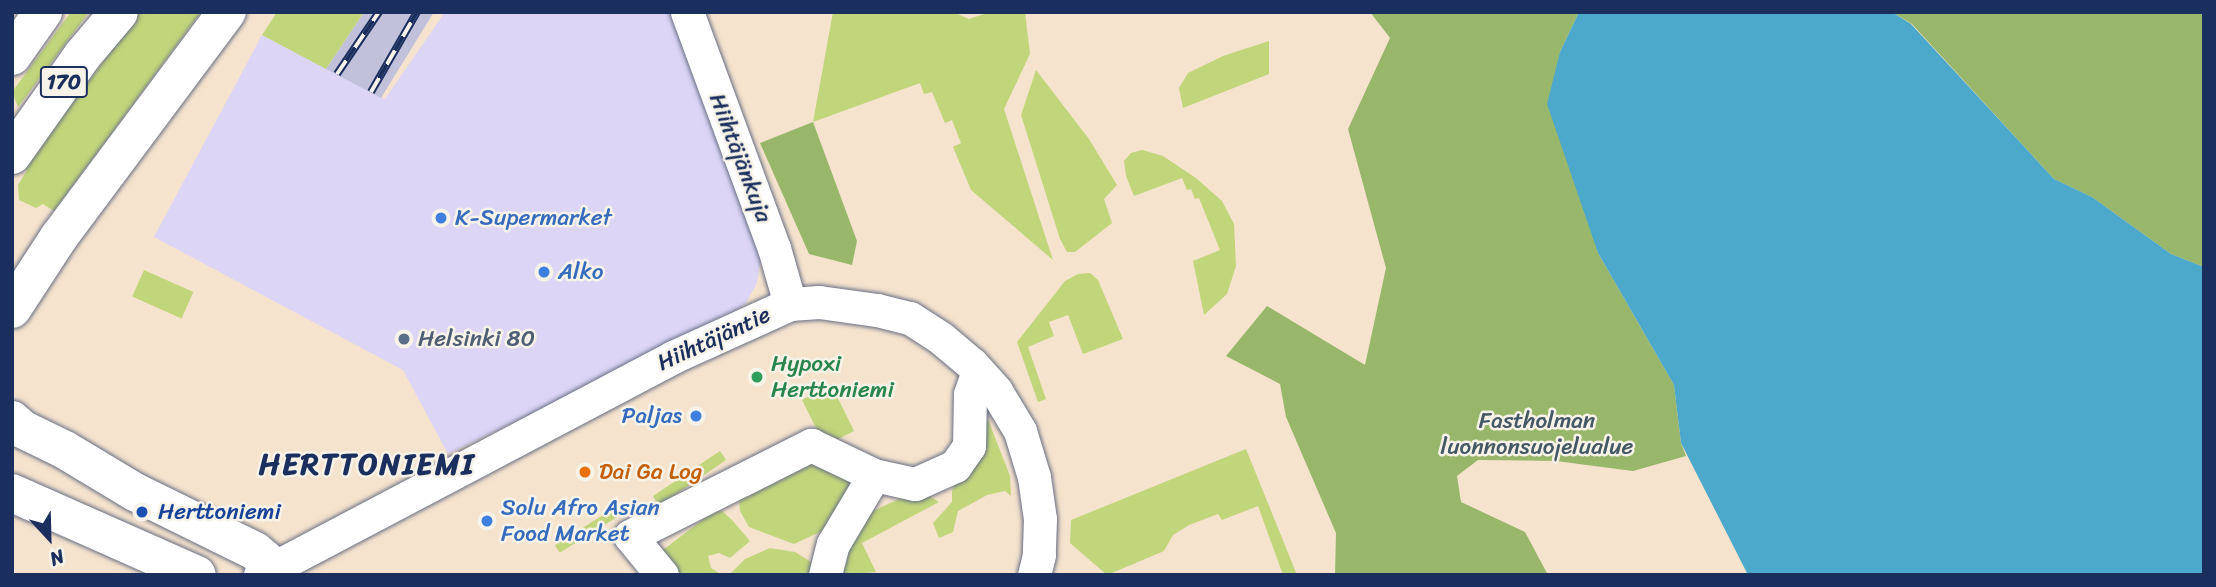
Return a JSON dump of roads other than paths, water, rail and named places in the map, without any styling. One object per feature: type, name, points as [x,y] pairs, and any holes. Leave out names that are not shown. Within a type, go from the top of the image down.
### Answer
[{"type":"main road","name":"170","points":[[12,56],[43,12]]},
{"type":"main road","name":"170","points":[[12,155],[82,56],[119,12]]},
{"type":"main road","points":[[12,309],[59,237],[227,12]]},
{"type":"main road","points":[[12,420],[22,429],[65,450],[135,492],[255,551],[269,572]]},
{"type":"main road","points":[[12,493],[197,575]]},
{"type":"street","name":"Hiihtäjänkuja","points":[[687,12],[774,248],[790,304]]},
{"type":"street","name":"Hiihtäjäntie","points":[[269,572],[673,357],[790,304],[819,302],[845,304],[910,318],[942,339],[996,391],[1020,430],[1034,477],[1040,519],[1039,555],[1034,575]]},
{"type":"street","points":[[662,575],[630,536],[811,445],[874,475],[915,484],[955,466],[970,446],[970,394],[978,371]]},
{"type":"street","points":[[825,575],[833,544],[874,475]]},
{"type":"water","points":[[1579,12],[1892,12],[1911,24],[2054,179],[2092,197],[2171,254],[2204,267],[2204,575],[1748,575],[1681,443],[1674,385],[1598,253],[1547,104],[1560,52]]},
{"type":"railway","points":[[337,74],[379,12]]},
{"type":"railway","points":[[371,92],[417,12]]},
{"type":"place","name":"K-Supermarket","points":[[441,218]]},
{"type":"place","name":"Alko","points":[[544,272]]},
{"type":"place","name":"Helsinki 80","points":[[404,339]]},
{"type":"place","name":"Hypoxi Herttoniemi","points":[[757,377]]},
{"type":"place","name":"Paljas","points":[[696,416]]},
{"type":"place","name":"Dai Ga Log","points":[[585,472]]},
{"type":"place","name":"Herttoniemi","points":[[142,512]]},
{"type":"place","name":"Solu Afro Asian Food Market","points":[[487,521]]},
{"type":"district","name":"HERTTONIEMI","points":[[367,464]]},
{"type":"park label","name":"Fastholman luonnonsuojelualue","points":[[1537,434]]}]
